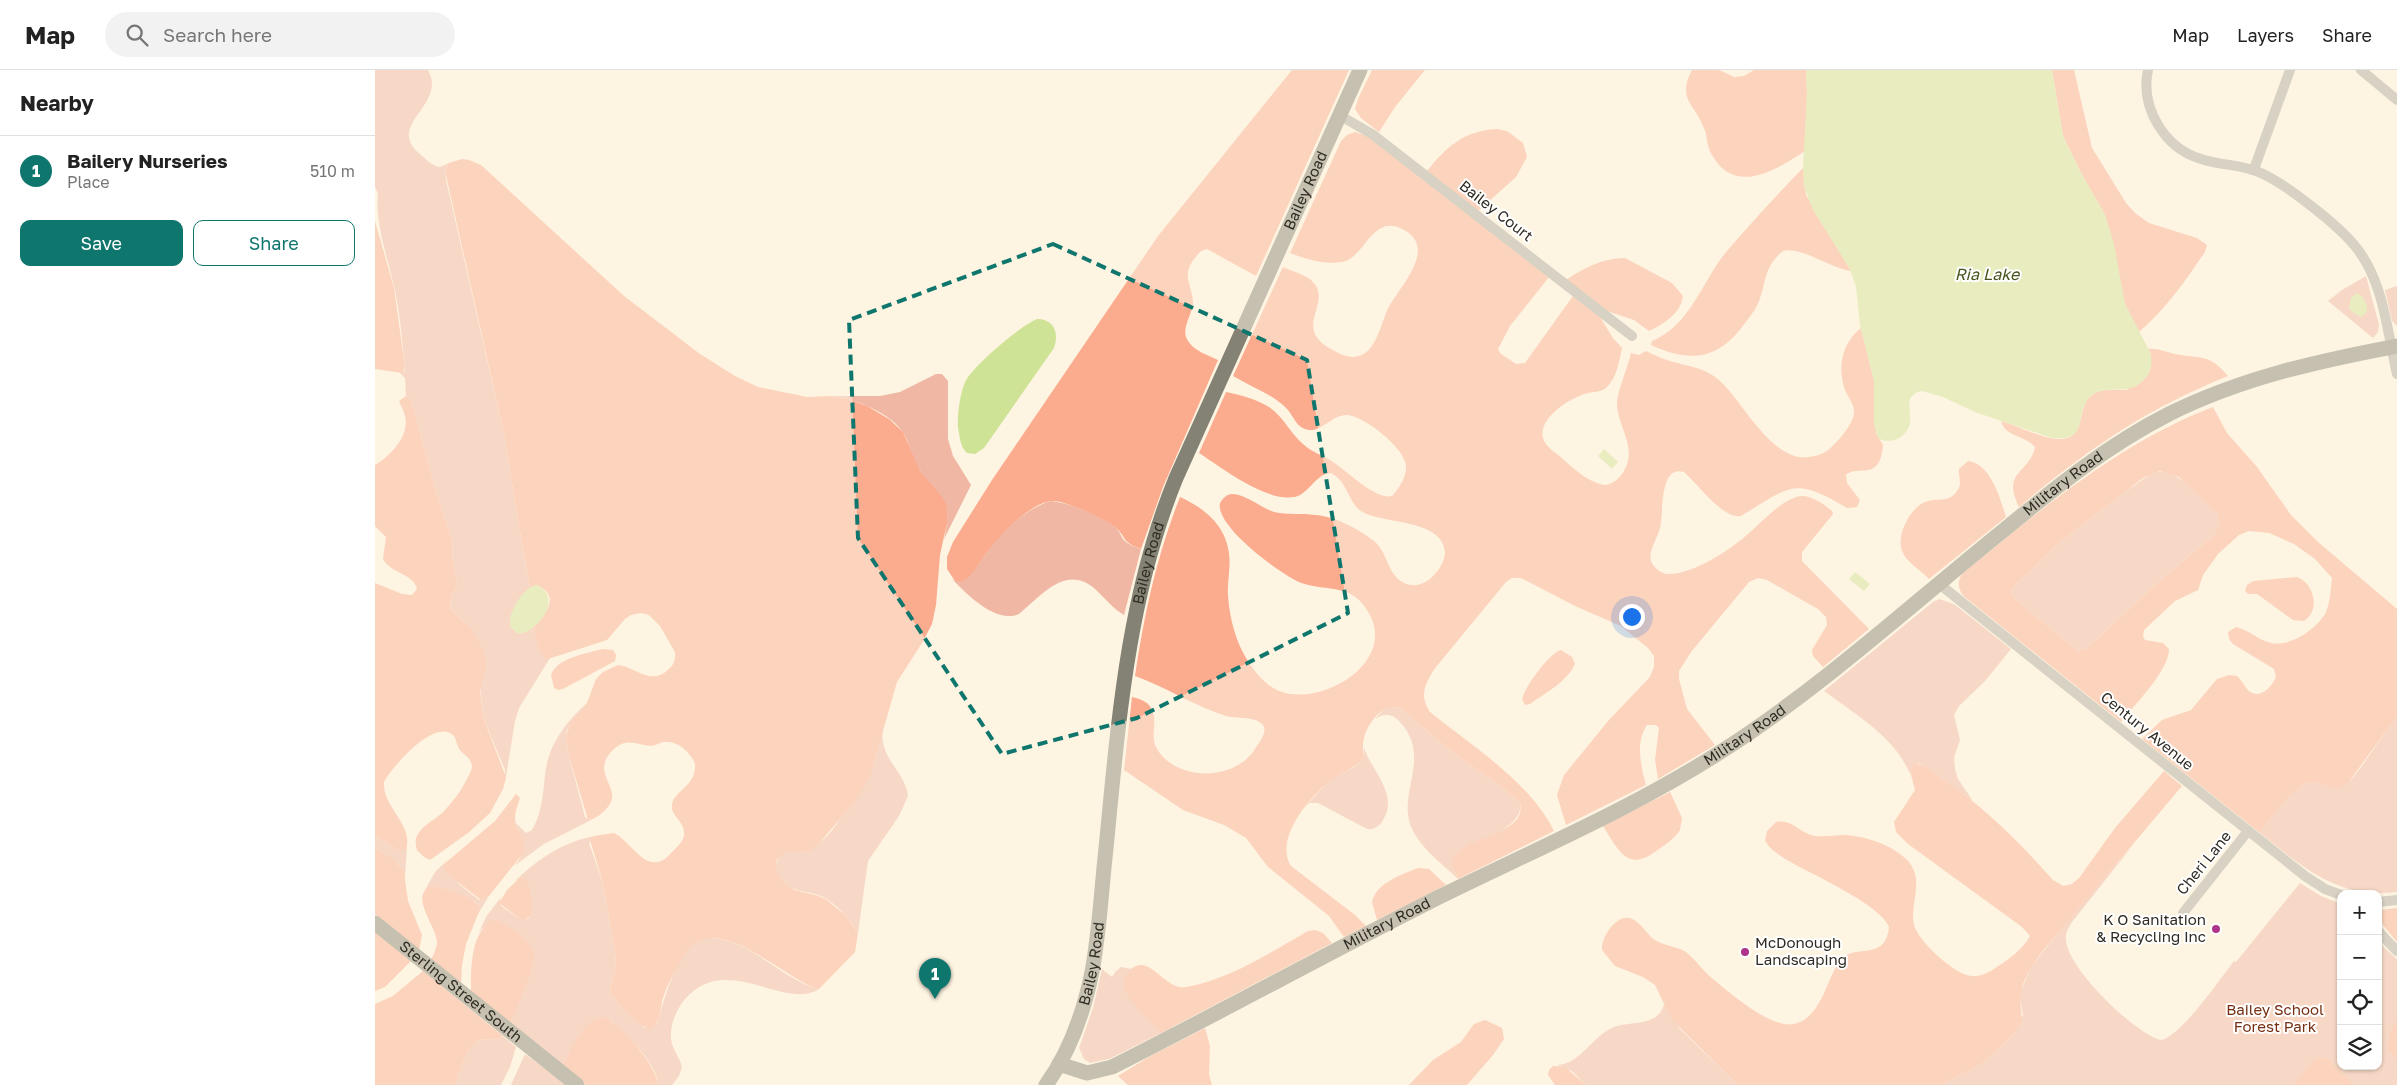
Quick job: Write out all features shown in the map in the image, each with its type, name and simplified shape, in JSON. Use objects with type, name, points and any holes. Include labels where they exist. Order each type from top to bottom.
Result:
[{"type":"street","name":"Bailey Road","points":[[1046,1085],[1059,1064],[1078,1021],[1093,964],[1127,660],[1135,611],[1149,556],[1176,478],[1360,70]]},
{"type":"street","points":[[2148,70],[2146,84],[2150,108],[2159,128],[2174,144],[2199,159],[2254,170],[2281,184],[2342,232],[2358,249],[2375,282],[2394,346],[2397,374]]},
{"type":"street","points":[[2254,170],[2290,70]]},
{"type":"street","points":[[2361,70],[2397,100]]},
{"type":"street","name":"Bailey Court","points":[[1339,115],[1372,134],[1632,336]]},
{"type":"street","name":"Military Road","points":[[1059,1064],[1085,1073],[1108,1068],[1434,900],[1671,782],[1725,749],[1773,716],[2085,465],[2161,418],[2215,393],[2261,377],[2309,364],[2394,346]]},
{"type":"street","name":"Century Avenue","points":[[1938,583],[2312,882],[2337,894]]},
{"type":"street","name":"Cheri Lane","points":[[2183,913],[2248,831]]},
{"type":"street","points":[[2382,902],[2397,900]]},
{"type":"street","name":"Sterling Street South","points":[[375,923],[577,1085]]},
{"type":"street","points":[[2382,935],[2397,951]]},
{"type":"highlighted area","points":[[1053,244],[1307,360],[1348,613],[1137,718],[1002,754],[858,538],[849,320]]},
{"type":"green space","points":[[375,70],[428,70],[432,83],[425,105],[412,124],[409,134],[411,144],[421,155],[435,165],[440,167],[449,163],[445,171],[446,180],[505,438],[530,588],[513,610],[510,624],[526,632],[534,625],[539,648],[547,658],[550,658],[519,708],[515,721],[505,783],[505,770],[483,717],[480,685],[466,623],[450,609],[457,584],[452,556],[453,542],[433,481],[411,399],[406,396],[405,378],[400,373],[404,371],[405,367],[399,316],[380,228],[378,193],[375,187]]},
{"type":"green space","points":[[2366,276],[2379,325],[2378,332],[2373,338],[2328,301]]},
{"type":"green space","points":[[2397,286],[2397,326],[2392,321],[2385,290]]},
{"type":"green space","points":[[936,374],[942,374],[948,381],[948,439],[953,456],[971,485],[944,539],[947,525],[945,506],[938,493],[919,469],[906,438],[898,426],[891,419],[861,403],[831,396],[880,396],[900,392]]},
{"type":"green space","points":[[2166,471],[2187,484],[2217,511],[2221,522],[2220,527],[2214,535],[2156,584],[2087,648],[2078,651],[2016,600],[2011,593],[2012,588],[2058,544],[2125,492],[2152,473]]},
{"type":"green space","points":[[1051,501],[1076,507],[1104,519],[1119,531],[1123,539],[1141,549],[1124,615],[1095,589],[1084,582],[1074,580],[1054,585],[1019,614],[1001,615],[982,606],[952,579],[955,581],[969,575],[1005,531],[1027,513]]},
{"type":"green space","points":[[1939,599],[1954,604],[2011,649],[1985,681],[1959,706],[1954,715],[1960,740],[1954,757],[1955,769],[1958,779],[1973,801],[1920,764],[1917,763],[1910,771],[1910,774],[1894,748],[1884,737],[1824,691]]},
{"type":"green space","points":[[587,703],[567,730],[566,736],[569,756],[585,817],[589,820],[593,819],[544,844],[514,866],[522,850],[516,823],[526,833],[532,830],[540,810],[547,764],[554,744],[565,726]]},
{"type":"green space","points":[[1393,706],[1401,709],[1457,756],[1502,787],[1520,803],[1520,812],[1508,826],[1489,837],[1463,848],[1455,872],[1458,879],[1424,847],[1410,824],[1408,798],[1413,772],[1413,747],[1408,734],[1396,718],[1388,715],[1375,719],[1385,708]]},
{"type":"green space","points":[[2397,716],[2397,892],[2353,890],[2339,886],[2307,869],[2260,833],[2291,794],[2306,783],[2314,782],[2338,786],[2347,783]]},
{"type":"green space","points":[[883,727],[884,748],[906,787],[908,796],[899,816],[868,861],[858,933],[842,912],[827,899],[793,889],[784,883],[776,870],[776,866],[778,858],[784,853],[808,849],[823,840],[832,830],[863,787],[873,766]]},
{"type":"green space","points":[[1364,748],[1383,783],[1388,801],[1387,811],[1380,824],[1374,828],[1367,829],[1318,803],[1310,803],[1306,806],[1331,780],[1359,763],[1364,754]]},
{"type":"green space","points":[[375,836],[400,851],[407,847],[405,877],[397,863],[375,848]]},
{"type":"green space","points":[[594,836],[589,843],[603,883],[615,952],[616,967],[610,989],[611,993],[620,1006],[645,1028],[657,1024],[668,989],[679,963],[693,943],[702,938],[719,939],[734,943],[749,950],[789,976],[819,989],[805,994],[788,993],[734,980],[716,981],[698,988],[682,1003],[672,1025],[672,1043],[682,1067],[679,1076],[672,1085],[658,1085],[657,1077],[647,1059],[611,1021],[589,1024],[579,1036],[563,1065],[510,1023],[531,968],[533,950],[482,928],[478,934],[486,917],[501,897],[501,906],[519,918],[528,919],[523,877],[514,882],[551,853],[571,843]]},
{"type":"green space","name":"Bailey School Forest Park","points":[[2134,844],[2072,922],[2067,930],[2066,940],[2069,952],[2078,967],[2104,998],[2135,1026],[2161,1040],[2179,1029],[2200,1006],[2234,961],[2236,962],[2300,883],[2321,896],[2337,902],[2337,1070],[2382,1070],[2382,946],[2397,959],[2397,1085],[1941,1085],[1983,1063],[2013,1035],[2023,1015],[2020,999],[2021,991],[2031,967],[2077,909]]},
{"type":"green space","points":[[448,859],[443,865],[459,884],[479,900],[489,896],[478,914],[476,903],[448,890],[433,886],[425,890],[435,872]]},
{"type":"green space","points":[[1121,967],[1132,969],[1129,971],[1173,1027],[1109,1059],[1090,1063],[1084,1059],[1079,1048],[1093,1008],[1102,969],[1112,977]]},
{"type":"green space","points":[[1664,1004],[1680,1029],[1738,1085],[1586,1085],[1572,1071],[1557,1065],[1573,1060],[1606,1031],[1614,1027],[1650,1020],[1661,1011]]},
{"type":"green space","points":[[503,1036],[516,1047],[510,1067],[501,1085],[455,1085],[471,1047],[480,1040]]},
{"type":"green space","points":[[525,1054],[568,1085],[511,1085]]},
{"type":"shaded area","points":[[1292,70],[1349,70],[1256,276],[1207,249],[1200,252],[1188,270],[1188,281],[1193,303],[1186,327],[1186,336],[1194,347],[1218,360],[1163,487],[1141,549],[1130,544],[1115,527],[1103,520],[1071,505],[1052,501],[1033,508],[1014,522],[997,540],[969,577],[962,582],[955,581],[947,569],[947,557],[953,542],[992,480],[1158,236]]},
{"type":"shaded area","points":[[1372,70],[1425,70],[1395,107],[1379,132],[1361,118],[1355,109]]},
{"type":"shaded area","points":[[1692,70],[1719,70],[1734,77],[1744,76],[1754,70],[1806,70],[1805,151],[1781,165],[1756,176],[1744,177],[1732,174],[1721,167],[1710,152],[1705,129],[1687,94],[1686,88]]},
{"type":"shaded area","points":[[2052,70],[2074,70],[2092,148],[2126,203],[2135,213],[2149,223],[2197,238],[2207,245],[2205,252],[2175,294],[2139,332],[2125,304],[2105,215],[2063,136]]},
{"type":"shaded area","points":[[1497,129],[1507,131],[1523,143],[1527,157],[1516,177],[1478,211],[1427,171],[1457,141],[1485,130]]},
{"type":"shaded area","points":[[1355,132],[1367,136],[1549,277],[1510,326],[1498,349],[1501,354],[1516,364],[1525,363],[1573,296],[1600,317],[1613,338],[1622,348],[1619,364],[1607,387],[1579,396],[1564,404],[1545,423],[1543,431],[1544,441],[1578,472],[1589,479],[1606,485],[1617,480],[1624,471],[1629,453],[1618,412],[1617,399],[1631,353],[1639,355],[1646,351],[1664,359],[1698,368],[1712,375],[1725,386],[1773,443],[1796,457],[1809,457],[1827,451],[1840,438],[1851,421],[1854,408],[1845,390],[1841,373],[1845,348],[1861,328],[1874,381],[1876,433],[1883,445],[1881,457],[1873,468],[1851,472],[1846,475],[1847,483],[1860,500],[1857,507],[1847,508],[1815,492],[1793,489],[1782,492],[1741,516],[1734,515],[1718,507],[1684,472],[1676,472],[1670,476],[1664,492],[1660,528],[1650,557],[1658,570],[1668,574],[1700,566],[1733,546],[1780,506],[1795,497],[1810,497],[1832,511],[1833,514],[1802,552],[1802,561],[1869,629],[1823,667],[1813,656],[1812,650],[1827,625],[1826,617],[1818,609],[1767,580],[1758,578],[1749,582],[1691,652],[1679,671],[1679,679],[1687,709],[1715,745],[1658,779],[1655,760],[1659,728],[1656,725],[1647,725],[1643,732],[1640,747],[1641,763],[1646,785],[1566,825],[1557,795],[1564,775],[1609,720],[1650,677],[1654,667],[1654,656],[1648,648],[1621,626],[1575,606],[1521,578],[1512,578],[1506,582],[1436,667],[1427,683],[1424,700],[1430,712],[1499,766],[1515,781],[1544,813],[1554,831],[1458,879],[1452,865],[1455,855],[1464,848],[1513,824],[1519,815],[1520,803],[1502,787],[1457,756],[1401,709],[1389,707],[1383,710],[1373,720],[1366,732],[1363,743],[1363,758],[1353,767],[1325,785],[1306,805],[1291,830],[1287,843],[1287,855],[1291,866],[1355,915],[1366,926],[1344,937],[1329,916],[1268,867],[1246,838],[1224,825],[1183,810],[1124,770],[1132,697],[1145,702],[1151,708],[1154,718],[1154,739],[1157,749],[1166,760],[1192,772],[1220,772],[1234,767],[1246,760],[1255,749],[1264,731],[1263,725],[1256,720],[1226,716],[1214,712],[1135,676],[1152,585],[1180,497],[1197,506],[1219,526],[1227,544],[1229,559],[1229,607],[1237,639],[1244,654],[1259,676],[1279,691],[1295,694],[1313,693],[1331,688],[1348,678],[1362,666],[1372,651],[1375,635],[1371,617],[1364,605],[1356,597],[1347,592],[1307,585],[1297,581],[1276,568],[1249,547],[1227,524],[1221,513],[1220,503],[1225,497],[1230,494],[1237,495],[1274,512],[1322,516],[1346,524],[1361,532],[1379,546],[1394,575],[1404,583],[1416,585],[1427,581],[1436,573],[1443,561],[1445,552],[1441,541],[1434,533],[1410,524],[1383,519],[1361,511],[1353,503],[1341,481],[1331,473],[1318,478],[1300,495],[1289,498],[1276,496],[1248,484],[1199,453],[1226,392],[1248,398],[1269,407],[1279,415],[1298,440],[1306,447],[1333,462],[1361,484],[1378,494],[1392,496],[1402,482],[1406,470],[1404,459],[1391,442],[1373,427],[1347,415],[1336,418],[1316,429],[1305,429],[1295,421],[1288,410],[1276,399],[1233,376],[1283,267],[1306,276],[1316,286],[1319,294],[1313,326],[1315,334],[1320,341],[1339,353],[1353,357],[1368,351],[1373,344],[1390,305],[1415,265],[1418,254],[1417,244],[1412,235],[1400,228],[1390,226],[1375,232],[1357,253],[1350,259],[1342,262],[1322,262],[1290,253],[1341,141],[1347,135]]},
{"type":"shaded area","points":[[462,159],[481,165],[624,296],[700,354],[735,376],[758,387],[807,397],[831,396],[848,399],[867,406],[889,419],[903,432],[920,471],[943,498],[947,507],[947,523],[940,555],[936,605],[932,624],[897,682],[870,776],[856,800],[817,846],[809,851],[786,852],[777,859],[777,873],[784,883],[795,890],[827,900],[846,916],[858,933],[855,952],[819,989],[804,983],[750,950],[731,942],[714,938],[698,941],[685,954],[666,990],[658,1020],[654,1027],[649,1029],[639,1024],[620,1006],[611,993],[610,989],[616,967],[615,952],[603,883],[590,840],[594,836],[614,833],[649,861],[656,862],[664,859],[679,845],[684,835],[682,825],[673,812],[672,805],[673,800],[692,778],[695,771],[695,763],[689,753],[674,743],[663,742],[653,746],[631,743],[620,745],[607,758],[604,767],[611,789],[610,803],[604,811],[588,820],[569,756],[566,736],[570,724],[587,703],[596,679],[603,672],[618,665],[649,676],[655,676],[671,667],[675,660],[675,652],[660,626],[649,615],[641,613],[631,615],[625,619],[607,640],[548,659],[544,657],[539,649],[534,625],[547,610],[550,599],[544,589],[536,585],[530,588],[505,438],[445,171],[449,163]]},
{"type":"shaded area","points":[[1803,168],[1806,195],[1851,271],[1807,254],[1790,250],[1783,251],[1769,269],[1762,294],[1753,312],[1742,327],[1722,347],[1701,355],[1689,356],[1664,351],[1651,345],[1652,341],[1666,334],[1677,324],[1695,301],[1727,251]]},
{"type":"shaded area","points":[[375,221],[394,288],[405,367],[402,373],[375,369]]},
{"type":"shaded area","points":[[1617,258],[1625,258],[1672,283],[1683,296],[1682,302],[1675,313],[1649,331],[1634,320],[1607,311],[1566,280],[1594,265]]},
{"type":"shaded area","points":[[2148,349],[2204,358],[2215,364],[2228,376],[2170,403],[2118,432],[2069,467],[2019,507],[2014,495],[2013,486],[2018,473],[2028,463],[2035,447],[2007,430],[2001,421],[2046,437],[2060,439],[2069,437],[2079,427],[2085,404],[2090,397],[2101,391],[2127,390],[2151,354]]},
{"type":"shaded area","points":[[406,396],[411,399],[433,481],[453,542],[452,556],[457,584],[450,609],[471,628],[484,652],[486,667],[480,691],[483,717],[506,777],[503,789],[490,813],[468,833],[430,860],[417,850],[417,837],[424,827],[452,802],[464,785],[472,768],[470,759],[460,750],[453,735],[445,732],[435,733],[425,738],[404,756],[384,782],[388,800],[406,832],[406,849],[400,851],[375,836],[375,583],[402,594],[412,595],[417,589],[411,580],[386,564],[383,559],[386,537],[375,526],[375,465],[392,451],[402,438],[406,423],[405,414],[399,401]]},
{"type":"shaded area","points":[[2213,407],[2227,433],[2257,467],[2291,515],[2318,542],[2397,609],[2397,716],[2348,783],[2338,788],[2315,782],[2305,784],[2290,795],[2260,833],[2142,739],[2162,720],[2191,710],[2217,679],[2229,675],[2237,676],[2248,690],[2254,694],[2262,693],[2269,688],[2276,677],[2274,669],[2233,644],[2229,639],[2228,632],[2236,627],[2266,642],[2279,644],[2303,635],[2316,625],[2326,612],[2332,578],[2315,559],[2294,544],[2269,533],[2249,531],[2239,535],[2218,554],[2203,575],[2198,590],[2175,601],[2144,630],[2143,636],[2145,640],[2163,643],[2169,649],[2167,658],[2157,677],[2121,722],[1966,598],[1959,587],[1962,574],[2081,480],[2112,459],[2178,422]],"holes":[[[2160,471],[2179,477],[2218,514],[2220,525],[2214,535],[2156,584],[2087,648],[2078,651],[2016,600],[2011,593],[2012,588],[2058,544],[2143,478]]]},
{"type":"shaded area","points":[[1968,461],[1976,463],[1989,475],[2006,517],[1929,579],[1910,563],[1904,555],[1901,545],[1903,530],[1910,516],[1919,505],[1929,501],[1950,498],[1954,495],[1960,486],[1959,469]]},
{"type":"shaded area","points":[[2297,577],[2308,585],[2313,597],[2314,604],[2312,610],[2304,621],[2293,620],[2257,594],[2248,594],[2245,591],[2247,585],[2253,581]]},
{"type":"shaded area","points":[[602,649],[613,650],[616,655],[615,661],[563,689],[558,690],[554,688],[551,675],[560,664],[573,657]]},
{"type":"shaded area","points":[[1561,650],[1572,657],[1575,664],[1567,676],[1555,687],[1530,704],[1525,705],[1522,699],[1532,679],[1550,657]]},
{"type":"shaded area","points":[[1915,763],[1929,770],[1973,801],[2014,839],[2053,880],[2063,886],[2072,884],[2079,878],[2115,828],[2164,771],[2182,786],[2031,967],[2023,984],[2020,999],[2022,1021],[2013,1035],[1983,1063],[1941,1085],[1738,1085],[1672,1020],[1655,985],[1643,977],[1615,966],[1602,950],[1606,934],[1619,920],[1624,918],[1633,919],[1655,940],[1686,952],[1709,976],[1751,1009],[1774,1021],[1785,1024],[1794,1024],[1803,1020],[1817,1007],[1839,962],[1845,956],[1852,953],[1868,951],[1881,945],[1886,938],[1889,927],[1883,918],[1859,899],[1787,860],[1772,849],[1765,840],[1767,831],[1776,822],[1782,822],[1791,824],[1814,836],[1845,835],[1861,837],[1894,850],[1907,860],[1913,868],[1916,883],[1913,908],[1914,925],[1923,940],[1948,964],[1965,974],[1978,976],[1992,970],[2009,959],[2030,936],[2022,927],[1908,844],[1896,832],[1894,822],[1915,790],[1910,771]]},
{"type":"shaded area","points":[[1670,792],[1682,818],[1680,830],[1669,842],[1646,857],[1638,860],[1630,859],[1619,850],[1603,826]]},
{"type":"shaded area","points":[[516,794],[520,798],[515,818],[524,843],[524,852],[489,896],[481,900],[446,873],[443,865],[495,821]]},
{"type":"shaded area","points":[[375,848],[394,859],[404,872],[408,901],[422,935],[419,950],[375,914]]},
{"type":"shaded area","points":[[1418,868],[1429,869],[1446,885],[1377,920],[1372,902],[1379,889],[1390,880]]},
{"type":"shaded area","points":[[521,877],[527,881],[531,895],[531,915],[525,920],[519,918],[499,903],[507,890]]},
{"type":"shaded area","points":[[431,886],[451,890],[465,896],[480,909],[466,944],[461,984],[431,960],[437,941],[425,911],[423,896],[425,890]]},
{"type":"shaded area","points":[[2397,908],[2397,942],[2383,925],[2382,910]]},
{"type":"shaded area","points":[[497,920],[518,932],[527,940],[534,956],[530,975],[510,1023],[471,992],[475,944],[483,928],[490,921]]},
{"type":"shaded area","points":[[1315,930],[1323,933],[1332,943],[1161,1033],[1135,1005],[1125,989],[1126,975],[1134,967],[1141,965],[1148,967],[1170,983],[1178,987],[1187,987],[1219,978],[1235,971],[1308,931]]},
{"type":"shaded area","points":[[375,931],[411,961],[385,987],[375,991]]},
{"type":"shaded area","points":[[423,971],[503,1036],[480,1040],[471,1047],[455,1085],[375,1085],[375,1004],[393,996]]},
{"type":"shaded area","points":[[602,1017],[618,1027],[636,1046],[652,1067],[658,1085],[586,1085],[563,1065],[578,1036],[588,1024]]},
{"type":"shaded area","points":[[1485,1020],[1502,1028],[1504,1039],[1467,1085],[1409,1085],[1433,1060],[1461,1042],[1474,1024]]},
{"type":"shaded area","points":[[2397,1020],[2397,1060],[2387,1048],[2391,1031]]},
{"type":"shaded area","points":[[1205,1028],[1210,1046],[1209,1074],[1212,1085],[1128,1085],[1118,1076],[1147,1058]]},
{"type":"shaded area","points":[[2319,1057],[2328,1059],[2353,1085],[2295,1085],[2310,1063]]},
{"type":"shaded area","points":[[1553,1066],[1565,1067],[1586,1085],[1555,1085],[1548,1075],[1549,1070]]},
{"type":"water","name":"Ria Lake","points":[[1806,70],[2052,70],[2063,136],[2105,215],[2114,244],[2125,304],[2151,354],[2150,371],[2147,376],[2133,387],[2105,390],[2091,396],[2083,410],[2077,431],[2072,436],[2064,438],[2052,438],[1975,412],[1943,397],[1922,391],[1917,392],[1910,398],[1910,424],[1907,431],[1900,438],[1891,441],[1878,438],[1874,424],[1874,381],[1860,325],[1856,287],[1850,269],[1813,210],[1804,186]]},
{"type":"water","points":[[2357,293],[2364,298],[2367,306],[2367,312],[2361,317],[2349,309],[2351,298]]},
{"type":"water","points":[[1037,319],[1052,324],[1056,333],[1054,348],[984,448],[975,454],[967,453],[963,448],[958,428],[958,411],[965,382],[977,366],[998,347]]},
{"type":"water","points":[[1604,449],[1618,462],[1612,469],[1598,456]]},
{"type":"water","points":[[1855,572],[1870,584],[1864,591],[1849,579]]},
{"type":"water","points":[[536,585],[545,591],[548,607],[538,623],[531,629],[524,633],[517,633],[510,626],[511,614],[521,596]]},
{"type":"place","name":"K O Sanitation & Recycling Inc","points":[[2216,929]]},
{"type":"place","name":"McDonough Landscaping","points":[[1745,952]]},
{"type":"place","name":"Bailery Nurseries","points":[[935,999]]}]
